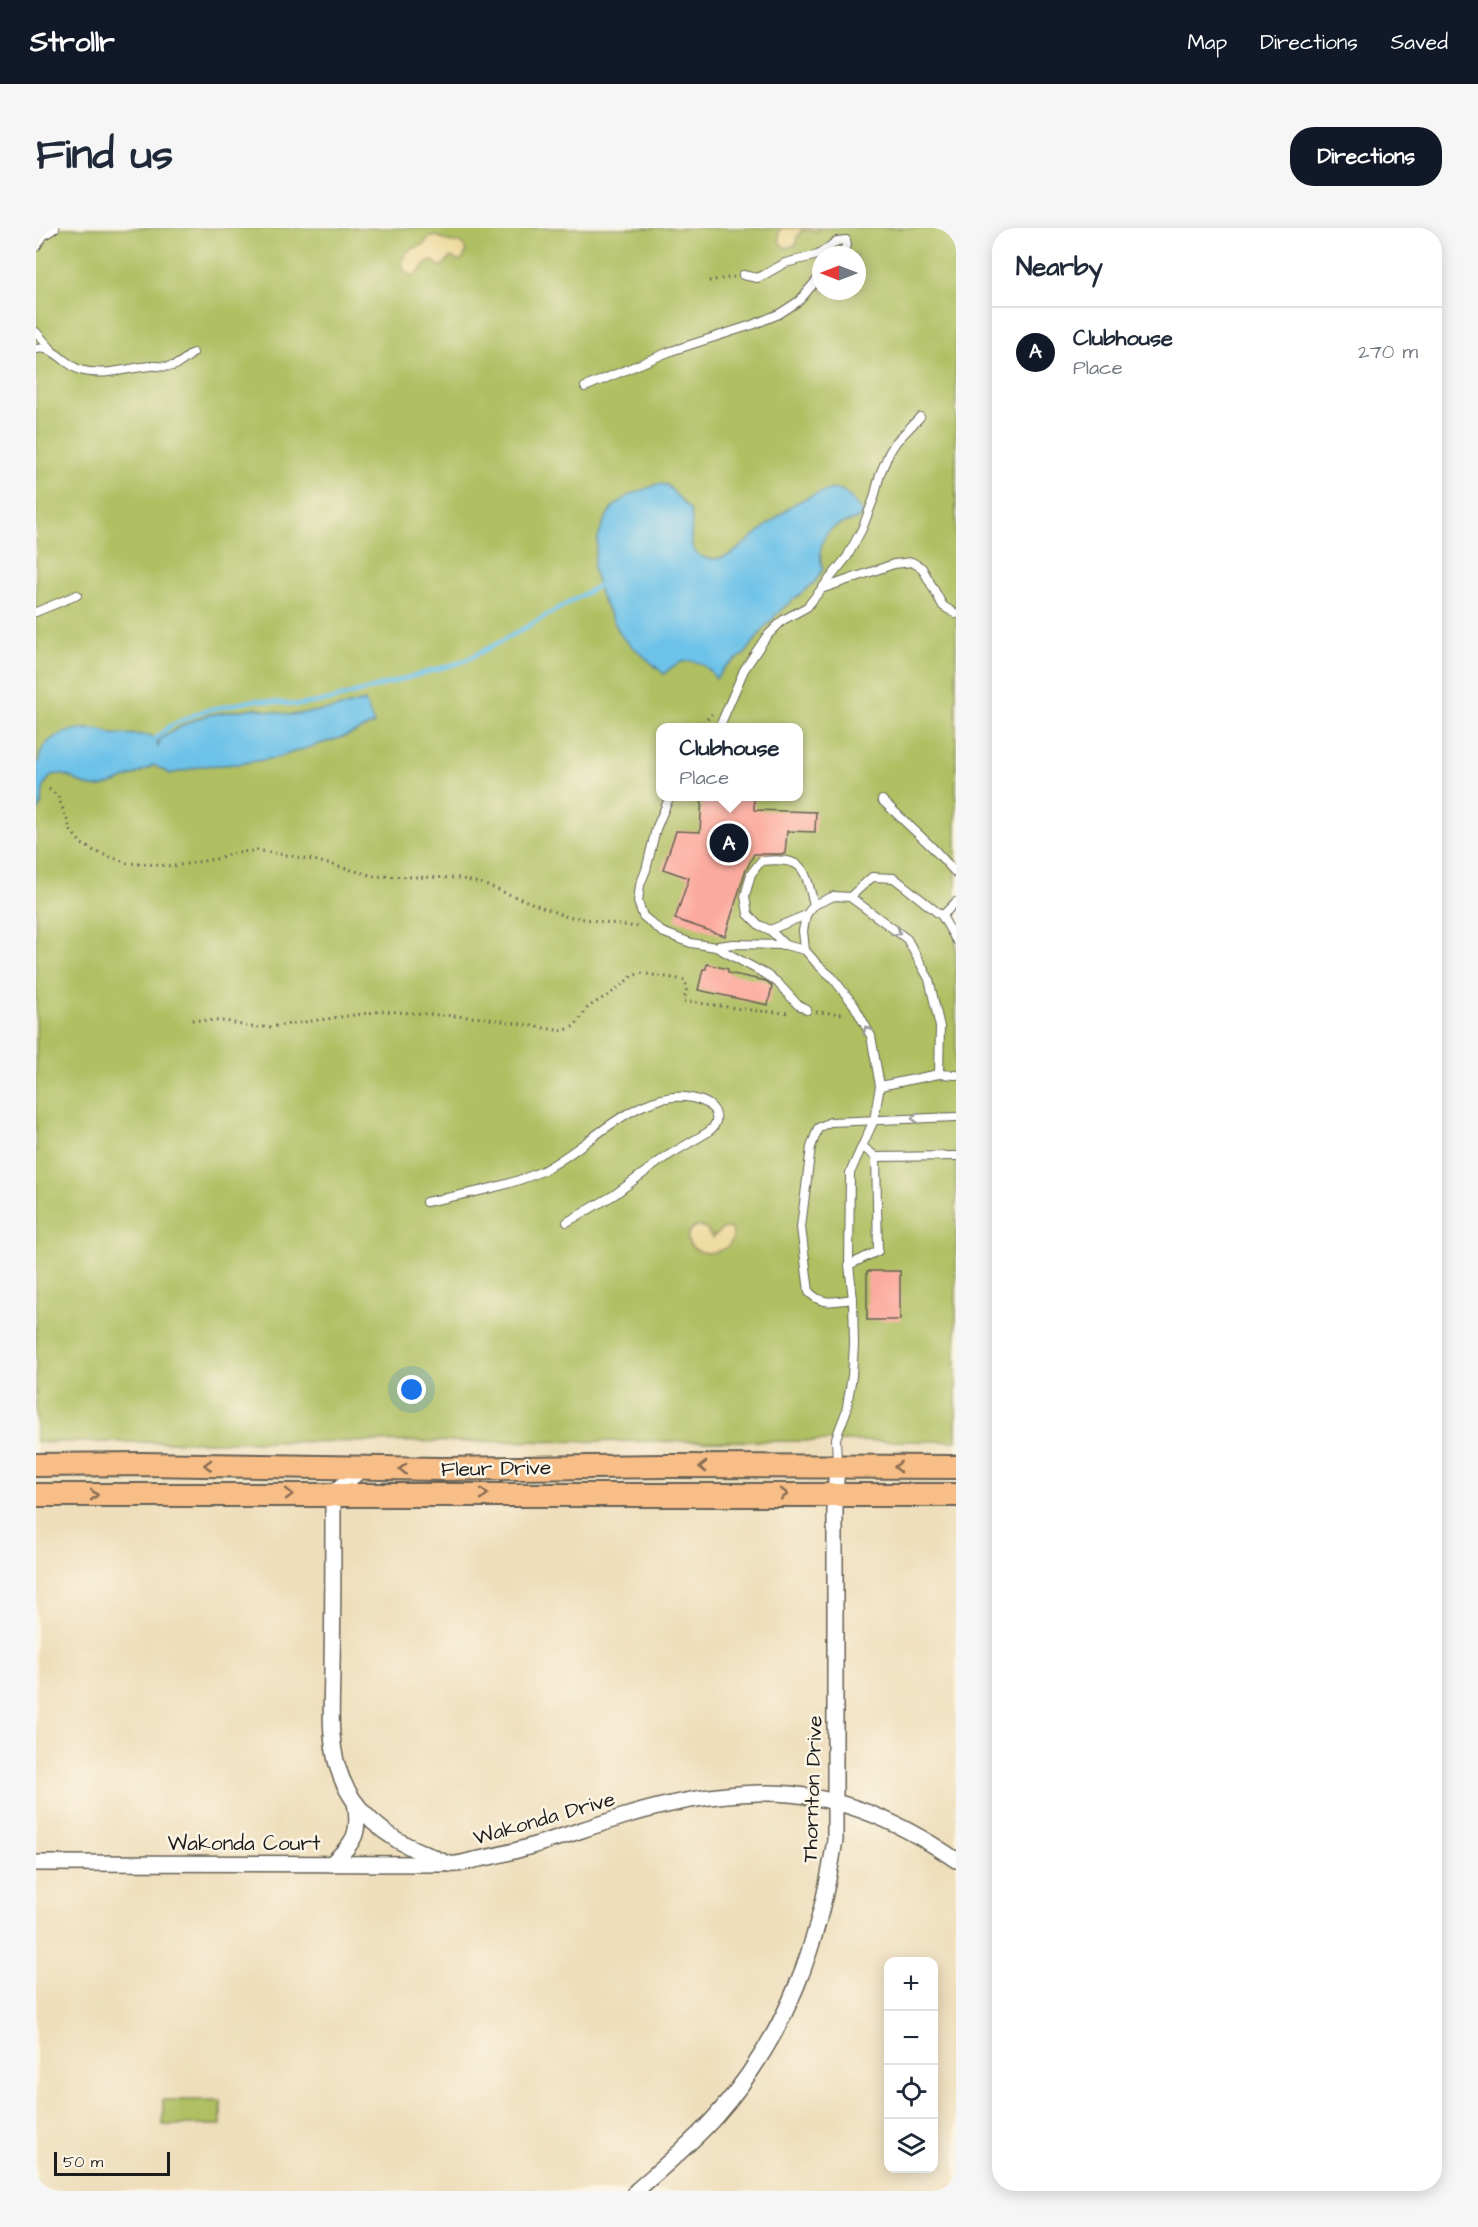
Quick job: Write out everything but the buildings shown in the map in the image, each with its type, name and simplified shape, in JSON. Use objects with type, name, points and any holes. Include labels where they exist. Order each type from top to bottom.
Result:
[{"type":"main road","name":"Fleur Drive","points":[[36,1465],[143,1464],[441,1469],[664,1466],[956,1467]]},
{"type":"main road","name":"Fleur Drive","points":[[36,1495],[333,1493],[956,1495]]},
{"type":"street","points":[[333,1493],[363,1468]]},
{"type":"street","name":"Thornton Drive","points":[[636,2191],[716,2116],[747,2076],[774,2033],[797,1987],[815,1939],[828,1885],[835,1840],[835,1494],[837,1468]]},
{"type":"street","name":"Wakonda Drive","points":[[333,1493],[332,1729],[338,1769],[355,1802],[375,1825],[397,1841],[452,1864],[529,1848],[622,1816],[667,1804],[713,1796],[760,1793],[805,1795],[836,1801],[864,1810],[897,1824],[956,1860]]},
{"type":"street","points":[[331,1864],[346,1850],[355,1836],[359,1822],[355,1802]]},
{"type":"street","name":"Wakonda Court","points":[[36,1863],[452,1864]]},
{"type":"lane","points":[[36,248],[44,236],[55,228]]},
{"type":"lane","points":[[831,246],[846,240],[847,246]]},
{"type":"lane","points":[[743,275],[757,278],[785,263],[812,256]]},
{"type":"lane","points":[[585,387],[671,351],[752,325],[778,314],[799,301],[812,285]]},
{"type":"lane","points":[[36,332],[51,350],[76,368],[104,373],[152,365],[176,365],[193,353]]},
{"type":"lane","points":[[36,349],[51,350]]},
{"type":"lane","points":[[721,723],[744,670],[766,637],[783,620],[807,607],[841,566],[856,543],[874,498],[877,480],[889,453],[896,442],[920,417]]},
{"type":"lane","points":[[822,589],[894,564],[912,561],[922,568],[943,606],[956,614]]},
{"type":"lane","points":[[36,612],[77,596]]},
{"type":"lane","points":[[882,800],[956,873]]},
{"type":"lane","points":[[667,801],[662,810],[640,885],[638,902],[644,916],[660,930],[691,943],[716,947],[733,944],[785,945],[805,950]]},
{"type":"lane","points":[[785,945],[770,930],[759,925],[748,914],[746,896],[751,874],[761,861],[795,862],[805,873],[814,905]]},
{"type":"lane","points":[[850,897],[872,878],[894,878],[942,916],[956,940]]},
{"type":"lane","points":[[837,1468],[836,1438],[846,1412],[852,1376],[853,1299],[849,1265],[849,1173],[874,1120],[880,1086],[872,1036],[832,977],[818,966],[805,950],[803,931],[806,915],[814,905],[834,896],[850,897],[907,939],[929,979],[940,1027],[939,1074]]},
{"type":"lane","points":[[942,916],[956,902]]},
{"type":"lane","points":[[770,930],[806,915]]},
{"type":"lane","points":[[716,947],[777,982],[797,1005],[807,1011]]},
{"type":"lane","points":[[880,1086],[939,1074],[956,1075]]},
{"type":"lane","points":[[426,1202],[485,1191],[541,1172],[576,1151],[613,1121],[651,1104],[683,1097],[700,1100],[714,1109],[717,1118],[708,1132],[669,1154],[614,1195],[567,1222]]},
{"type":"lane","points":[[853,1299],[828,1302],[816,1299],[809,1292],[801,1227],[811,1147],[818,1128],[830,1122],[956,1117]]},
{"type":"lane","points":[[863,1147],[876,1156],[956,1156]]},
{"type":"lane","points":[[849,1265],[878,1251],[876,1156]]},
{"type":"path","points":[[709,281],[743,275]]},
{"type":"path","points":[[49,789],[58,796],[71,831],[82,844],[94,851],[127,862],[174,866],[257,850],[314,860],[374,876],[458,878],[480,883],[565,916],[660,930]]},
{"type":"path","points":[[192,1020],[226,1021],[249,1027],[269,1027],[396,1011],[484,1018],[563,1031],[575,1026],[588,1007],[616,990],[632,976],[641,973],[685,980],[684,1001],[758,1011],[789,1013],[807,1011],[859,1015]]},
{"type":"green space","points":[[36,228],[956,228],[956,1441],[36,1442]]},
{"type":"green space","points":[[163,2100],[221,2100],[221,2125],[163,2125]]},
{"type":"sand","points":[[782,228],[820,228],[817,231],[802,230],[797,237],[796,245],[786,248],[780,241],[779,231]]},
{"type":"sand","points":[[437,236],[447,241],[462,243],[466,251],[463,259],[458,261],[451,257],[441,267],[429,261],[417,274],[405,273],[402,264],[406,252],[424,244],[429,238]]},
{"type":"sand","points":[[697,1226],[706,1229],[712,1238],[722,1229],[729,1228],[733,1235],[732,1241],[719,1251],[701,1252],[687,1239],[690,1230]]},
{"type":"water","points":[[659,484],[667,485],[690,510],[694,549],[708,559],[733,553],[791,506],[826,491],[837,489],[844,492],[862,512],[859,518],[834,527],[829,532],[821,549],[823,569],[815,582],[782,609],[745,654],[725,667],[716,679],[704,666],[691,661],[678,664],[664,674],[622,637],[601,597],[593,568],[598,538],[612,508],[631,494]]},
{"type":"water","points":[[365,701],[374,724],[346,736],[275,758],[239,764],[202,766],[170,774],[154,765],[123,780],[98,787],[92,787],[68,776],[52,775],[44,786],[41,804],[36,815],[36,764],[47,743],[67,732],[91,729],[112,734],[150,735],[157,740],[158,748],[160,739],[183,725],[207,715],[255,708],[290,715],[333,709]]},
{"type":"waterway","points":[[155,739],[170,726],[203,711],[256,700],[298,705],[331,700],[462,662],[598,586]]},
{"type":"place","name":"Clubhouse","points":[[729,843]]}]
